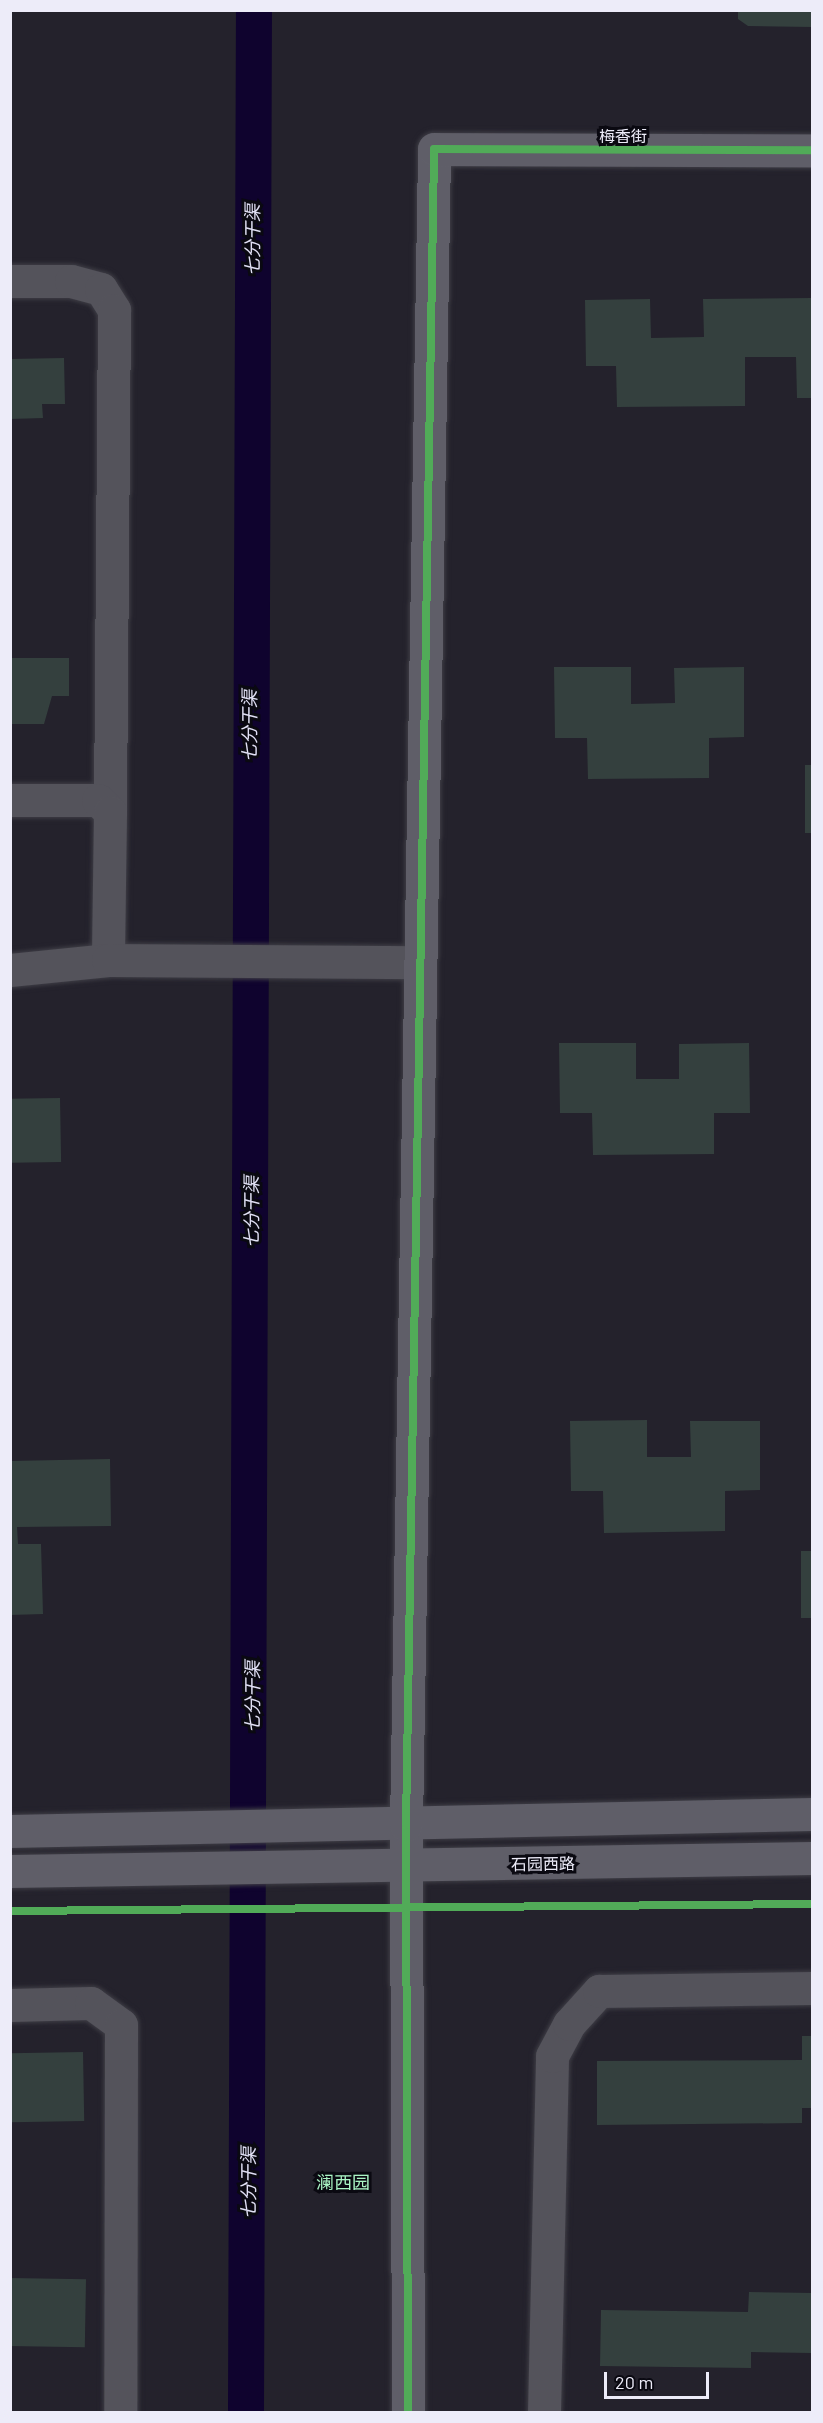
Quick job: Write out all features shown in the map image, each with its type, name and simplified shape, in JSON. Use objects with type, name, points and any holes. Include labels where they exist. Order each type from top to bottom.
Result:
[{"type":"street","name":"梅香街","points":[[420,962],[434,149],[813,150]]},
{"type":"street","points":[[10,281],[71,281],[101,289],[114,310],[108,960]]},
{"type":"street","points":[[10,800],[98,800],[110,812]]},
{"type":"street","points":[[10,970],[108,960],[420,962],[406,1825],[408,1868],[408,2412]]},
{"type":"street","points":[[10,1831],[406,1825],[813,1814]]},
{"type":"street","name":"石园西路","points":[[10,1871],[408,1868],[813,1858]]},
{"type":"street","points":[[544,2412],[552,2056],[569,2024],[599,1991],[813,1988]]},
{"type":"street","points":[[10,2005],[91,2003],[121,2025],[120,2412]]},
{"type":"building","points":[[738,10],[812,10],[812,27],[748,26],[738,19]]},
{"type":"building","points":[[812,298],[812,398],[797,398],[796,357],[745,357],[745,406],[617,407],[616,366],[586,366],[585,300],[650,299],[651,338],[704,337],[703,299]]},
{"type":"building","points":[[64,358],[65,404],[42,404],[43,418],[10,419],[10,359]]},
{"type":"building","points":[[10,658],[69,658],[69,696],[52,696],[44,724],[10,724]]},
{"type":"building","points":[[554,667],[631,667],[631,704],[675,703],[674,668],[744,667],[744,737],[709,738],[709,778],[588,779],[587,738],[555,738]]},
{"type":"building","points":[[805,765],[812,765],[812,833],[805,833]]},
{"type":"building","points":[[559,1043],[636,1043],[636,1079],[679,1079],[679,1044],[749,1043],[750,1113],[714,1113],[714,1154],[593,1155],[592,1113],[560,1113]]},
{"type":"building","points":[[60,1098],[61,1162],[11,1163],[10,1099]]},
{"type":"building","points":[[647,1420],[647,1457],[691,1457],[690,1421],[760,1421],[760,1490],[725,1491],[725,1531],[604,1533],[603,1491],[571,1491],[570,1421]]},
{"type":"building","points":[[110,1459],[111,1526],[17,1527],[18,1544],[41,1544],[43,1614],[10,1615],[10,1461]]},
{"type":"building","points":[[801,1551],[812,1551],[812,1618],[801,1618]]},
{"type":"building","points":[[802,2036],[812,2036],[812,2108],[802,2108],[802,2123],[597,2125],[597,2061],[802,2060]]},
{"type":"building","points":[[83,2052],[84,2121],[11,2122],[10,2053]]},
{"type":"building","points":[[10,2278],[86,2279],[85,2347],[10,2346]]},
{"type":"building","points":[[749,2292],[812,2293],[812,2353],[751,2352],[751,2368],[600,2366],[601,2310],[748,2312]]},
{"type":"waterway","name":"七分干渠","points":[[246,2412],[254,10]]},
{"type":"cycle path","points":[[408,2412],[406,1825],[434,149],[812,150]]},
{"type":"cycle path","points":[[10,1911],[812,1904]]},
{"type":"district","name":"澜西园","points":[[343,2182]]}]
